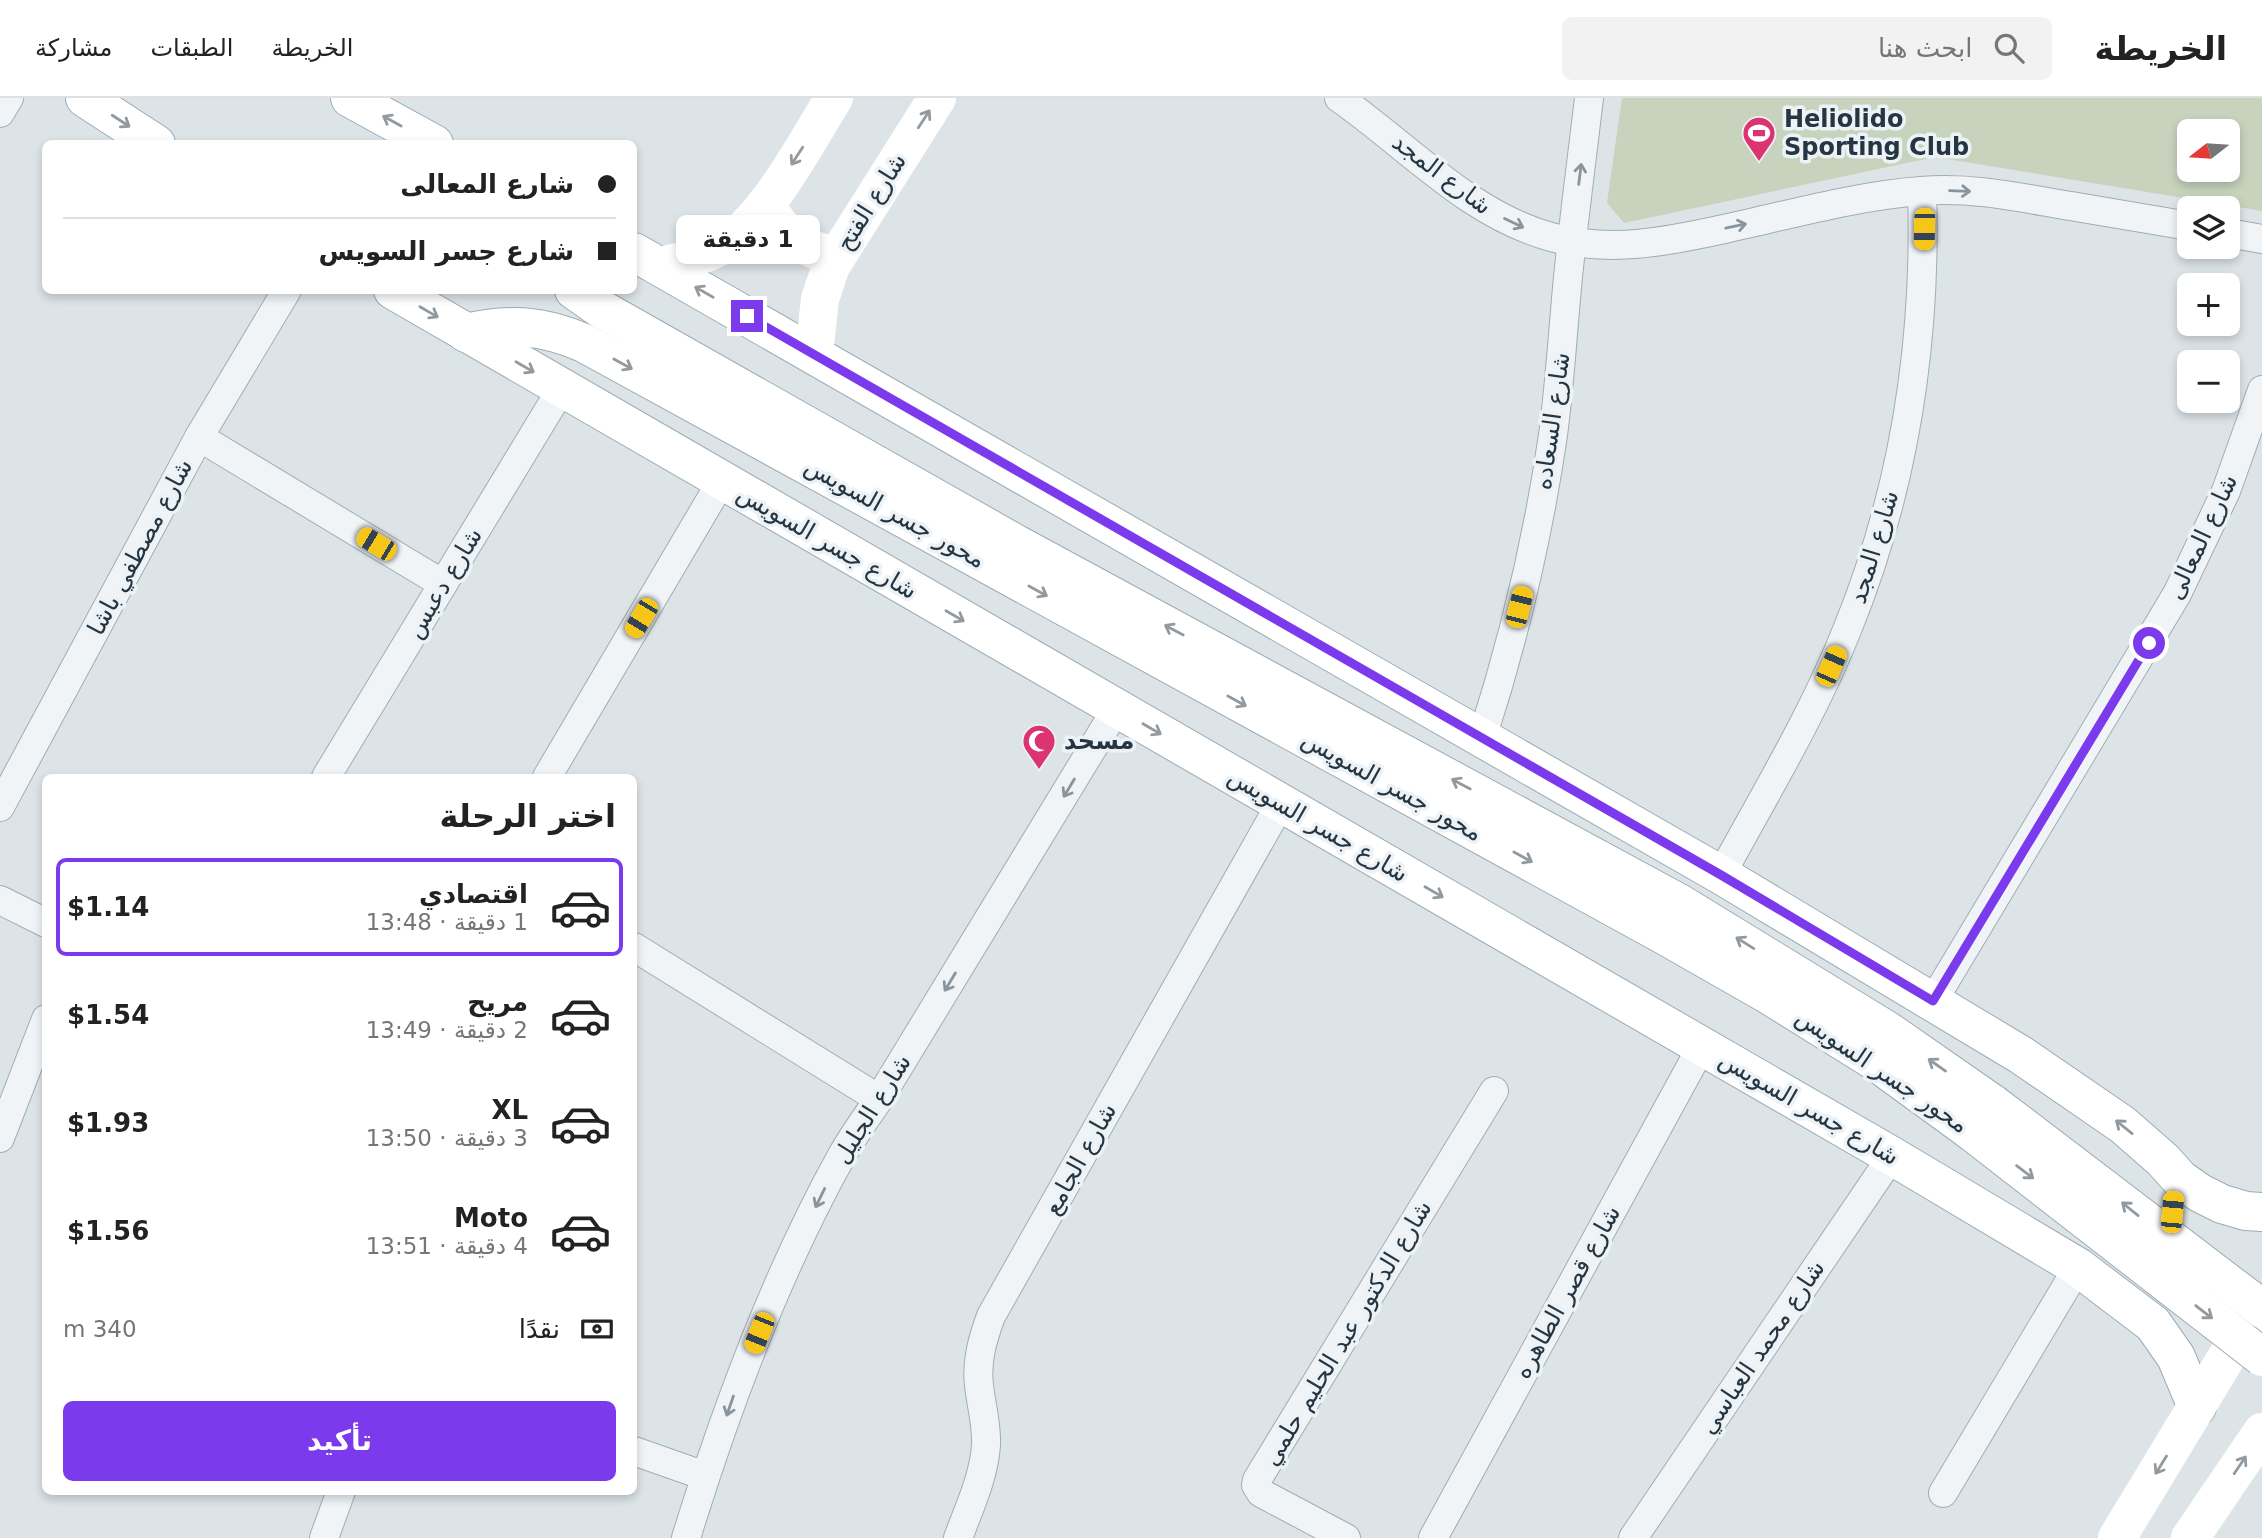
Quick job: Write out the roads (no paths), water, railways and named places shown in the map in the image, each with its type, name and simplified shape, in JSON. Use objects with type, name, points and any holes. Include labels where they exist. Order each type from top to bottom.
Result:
[{"type":"main road","points":[[85,98],[150,140]]},
{"type":"main road","points":[[350,98],[427,140]]},
{"type":"main road","points":[[646,259],[688,260],[722,246],[751,223],[834,98]]},
{"type":"main road","name":"شارع الفتح","points":[[814,354],[820,299],[826,277],[937,98]]},
{"type":"main road","points":[[766,204],[778,224],[794,240],[807,248],[837,256]]},
{"type":"main road","points":[[646,259],[1721,875],[1933,1001],[2021,1055],[2101,1109],[2200,1194],[2246,1211],[2262,1212]]},
{"type":"main road","name":"شارع جسر السويس","points":[[400,294],[721,482],[1892,1156],[2078,1267],[2153,1324],[2176,1357],[2197,1407]]},
{"type":"main road","name":"محور جسر السويس","points":[[580,294],[601,309],[1006,538],[1679,903],[1888,1031],[1982,1117],[2262,1357]]},
{"type":"main road","name":"محور جسر السويس","points":[[466,332],[514,325],[562,333],[584,343],[1734,975],[1872,1059],[1982,1117],[2262,1310]]},
{"type":"main road","points":[[2078,1267],[2095,1271],[2113,1270],[2130,1265],[2158,1244],[2167,1229],[2174,1194],[2171,1176],[2163,1160]]},
{"type":"main road","points":[[2117,1538],[2262,1299]]},
{"type":"main road","points":[[2190,1538],[2262,1432]]},
{"type":"street","points":[[0,113],[9,98]]},
{"type":"street","name":"شارع المجد","points":[[1339,98],[1459,191],[1493,213],[1531,231],[1572,242],[1602,246],[1664,242],[1866,198],[1923,191],[1997,193],[2177,224]]},
{"type":"street","name":"شارع السعاده","points":[[1482,738],[1515,626],[1540,512],[1562,358],[1589,98]]},
{"type":"street","name":"شارع المجد","points":[[1721,875],[1826,678],[1860,597],[1884,526],[1914,379],[1922,304],[1923,191]]},
{"type":"street","points":[[2240,235],[2262,239]]},
{"type":"street","name":"شارع مصطفي باشا","points":[[0,807],[199,437],[285,294]]},
{"type":"street","name":"شارع دعبس","points":[[328,774],[562,388]]},
{"type":"street","name":"شارع المعالى","points":[[1933,1001],[2177,594],[2222,499],[2262,390]]},
{"type":"street","points":[[199,437],[443,584]]},
{"type":"street","points":[[549,774],[721,482]]},
{"type":"street","name":"شارع الجليل","points":[[686,1538],[739,1382],[802,1234],[841,1155],[879,1099],[1117,708]]},
{"type":"street","name":"شارع الجامع","points":[[958,1538],[983,1466],[986,1427],[979,1384],[979,1361],[991,1316],[1281,803]]},
{"type":"street","points":[[0,900],[42,921]]},
{"type":"street","points":[[637,949],[879,1099]]},
{"type":"street","points":[[0,1138],[42,1029]]},
{"type":"street","name":"شارع قصر الطاهره","points":[[1433,1538],[1702,1046]]},
{"type":"street","name":"شارع الدكتور عبد الحليم حلمي","points":[[1346,1538],[1261,1493],[1256,1485],[1257,1480],[1494,1091]]},
{"type":"street","name":"شارع محمد العباسي","points":[[1633,1538],[1892,1156]]},
{"type":"street","points":[[1943,1493],[2078,1267]]},
{"type":"street","points":[[637,1452],[705,1476]]},
{"type":"street","points":[[324,1538],[340,1495]]},
{"type":"place","name":"Heliolido Sporting Club","points":[[1759,163]]},
{"type":"place","name":"مسحد","points":[[1039,771]]}]
